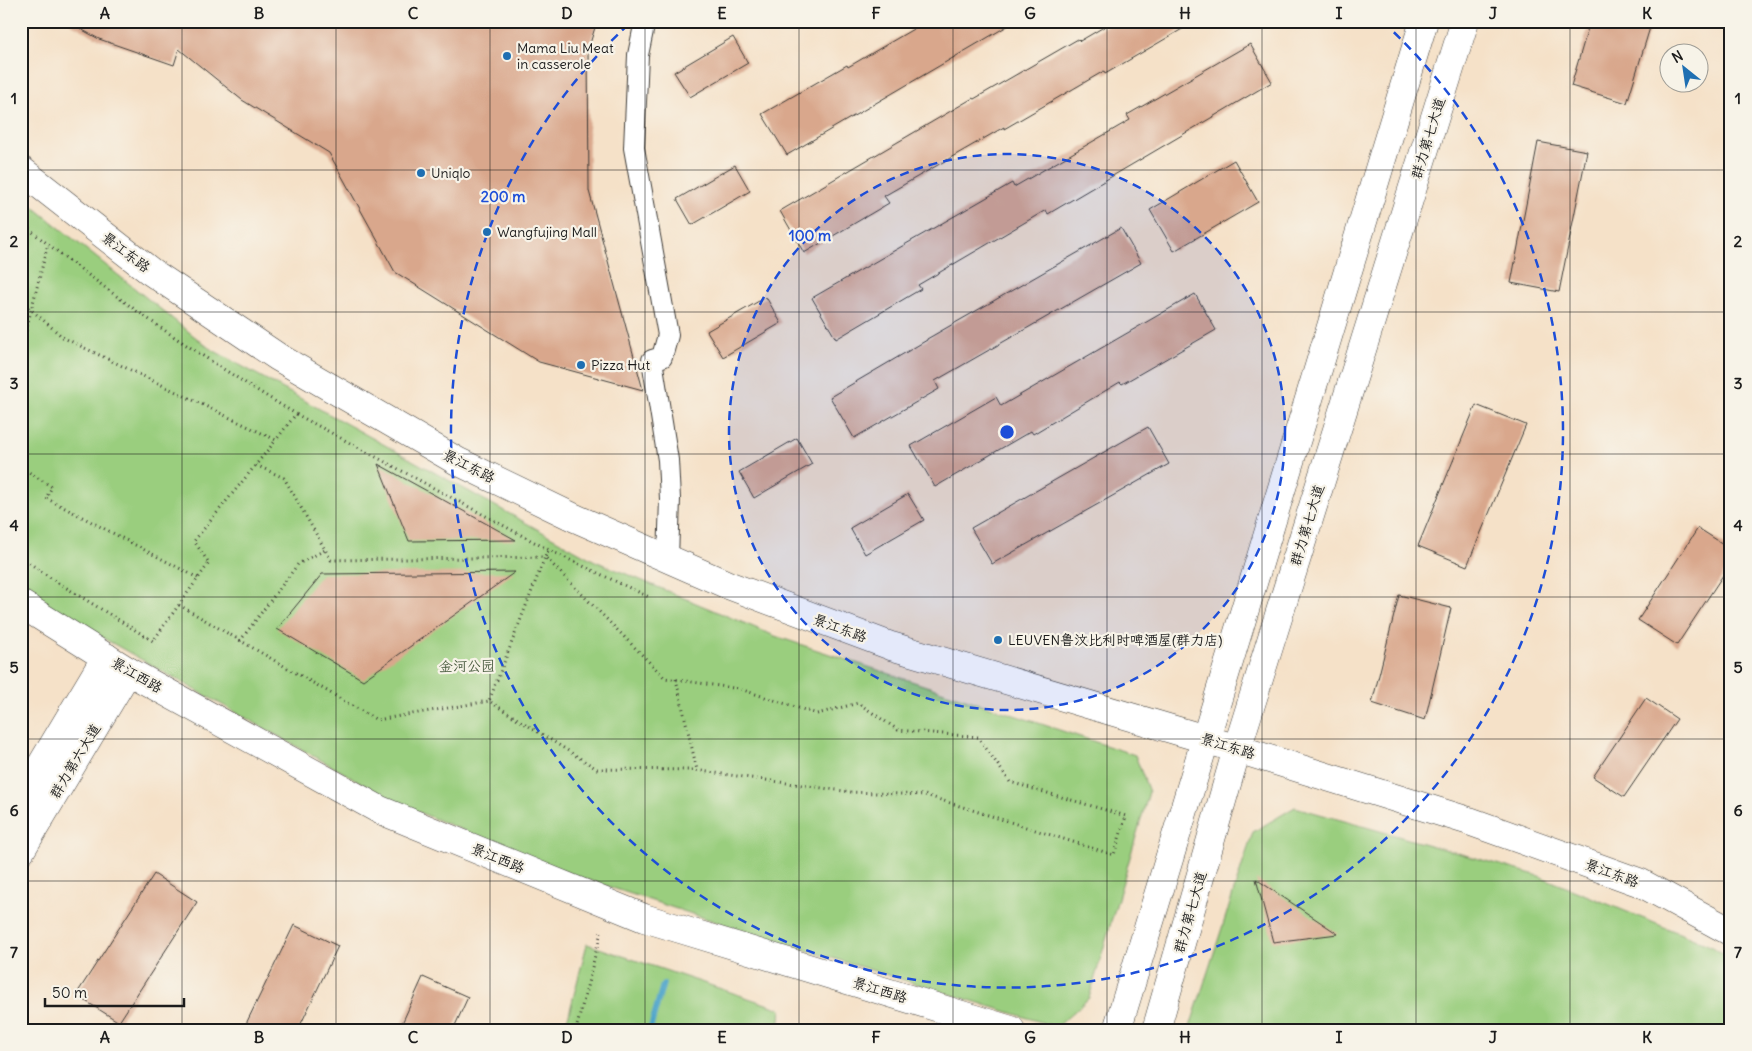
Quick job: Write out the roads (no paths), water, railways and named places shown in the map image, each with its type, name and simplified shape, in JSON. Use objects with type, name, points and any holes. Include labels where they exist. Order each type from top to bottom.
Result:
[{"type":"main road","points":[[1117,1030],[1424,21]]},
{"type":"main road","name":"群力第七大道","points":[[1156,1030],[1237,749],[1465,21]]},
{"type":"main road","name":"景江东路","points":[[21,170],[150,271],[278,357],[457,461],[575,518],[769,601],[891,646],[1205,739],[1469,821],[1641,883],[1731,932]]},
{"type":"main road","name":"景江西路","points":[[21,604],[117,664],[371,806],[398,818],[644,918],[1011,1030]]},
{"type":"main road","name":"群力第六大道","points":[[21,799],[117,664]]},
{"type":"main road","name":"群力第六大道","points":[[21,850],[117,664]]},
{"type":"street","points":[[645,21],[638,55],[634,148],[668,335],[662,357],[652,360],[668,460],[670,499],[668,559]]},
{"type":"waterway","points":[[650,1030],[663,984]]},
{"type":"place","name":"Mama Liu Meat in casserole","points":[[507,56]]},
{"type":"place","name":"Uniqlo","points":[[421,173]]},
{"type":"place","name":"Wangfujing Mall","points":[[487,232]]},
{"type":"place","name":"Pizza Hut","points":[[581,365]]},
{"type":"place","name":"LEUVEN鲁汶比利时啤酒屋(群力店)","points":[[998,640]]},
{"type":"park label","name":"金河公园","points":[[467,666]]}]
